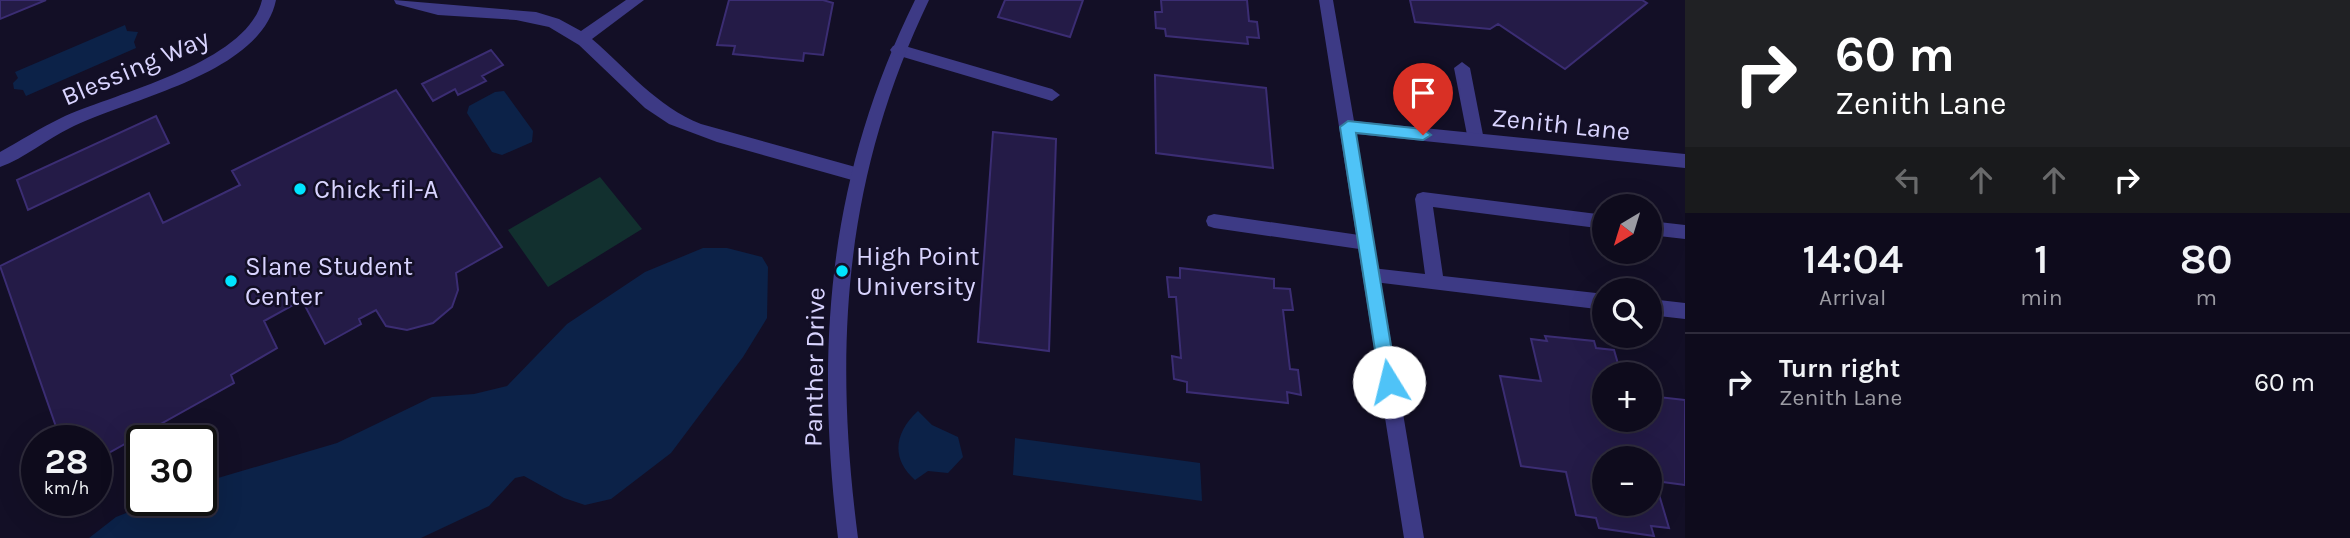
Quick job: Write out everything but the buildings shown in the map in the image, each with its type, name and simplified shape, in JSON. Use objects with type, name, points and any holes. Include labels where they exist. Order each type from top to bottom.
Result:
[{"type":"street","name":"Blessing Way","points":[[0,160],[65,123],[217,61],[240,46],[262,21],[269,0]]},
{"type":"street","points":[[401,0],[422,7],[542,19],[581,39],[644,99],[668,115],[702,131],[859,175]]},
{"type":"street","points":[[581,39],[637,0]]},
{"type":"street","name":"Panther Drive","points":[[848,538],[838,475],[839,305],[859,175],[870,127],[898,50],[922,0]]},
{"type":"street","points":[[1326,0],[1414,538]]},
{"type":"street","points":[[898,50],[1052,95]]},
{"type":"street","points":[[1462,68],[1476,140]]},
{"type":"street","name":"Zenith Lane","points":[[1348,127],[1685,162]]},
{"type":"street","points":[[1435,283],[1423,199],[1592,220]]},
{"type":"street","points":[[1214,221],[1366,243]]},
{"type":"street","points":[[1662,229],[1685,232]]},
{"type":"street","points":[[1372,276],[1592,301]]},
{"type":"street","points":[[1662,308],[1685,311]]},
{"type":"green space","points":[[600,177],[642,229],[548,287],[508,230]]},
{"type":"water","points":[[125,25],[127,31],[138,32],[134,42],[136,48],[26,96],[23,90],[14,89],[13,83],[18,78],[15,72]]},
{"type":"water","points":[[504,91],[533,131],[532,142],[502,155],[492,152],[467,113],[469,106],[495,92]]},
{"type":"water","points":[[703,248],[727,248],[762,257],[768,267],[767,318],[743,357],[671,453],[611,499],[585,505],[564,498],[524,476],[515,478],[489,506],[421,538],[89,538],[116,517],[126,513],[126,516],[217,516],[217,478],[337,443],[432,397],[474,394],[507,386],[567,324],[645,272]]},
{"type":"water","points":[[918,411],[932,425],[958,437],[963,457],[948,473],[928,471],[915,480],[902,463],[898,445],[904,428]]},
{"type":"water","points":[[1015,438],[1200,463],[1202,501],[1013,475]]},
{"type":"place","name":"Chick-fil-A","points":[[300,189]]},
{"type":"place","name":"High Point University","points":[[842,271]]},
{"type":"place","name":"Slane Student Center","points":[[231,281]]},
{"type":"route","points":[[1389,382],[1348,127],[1423,135]]}]
